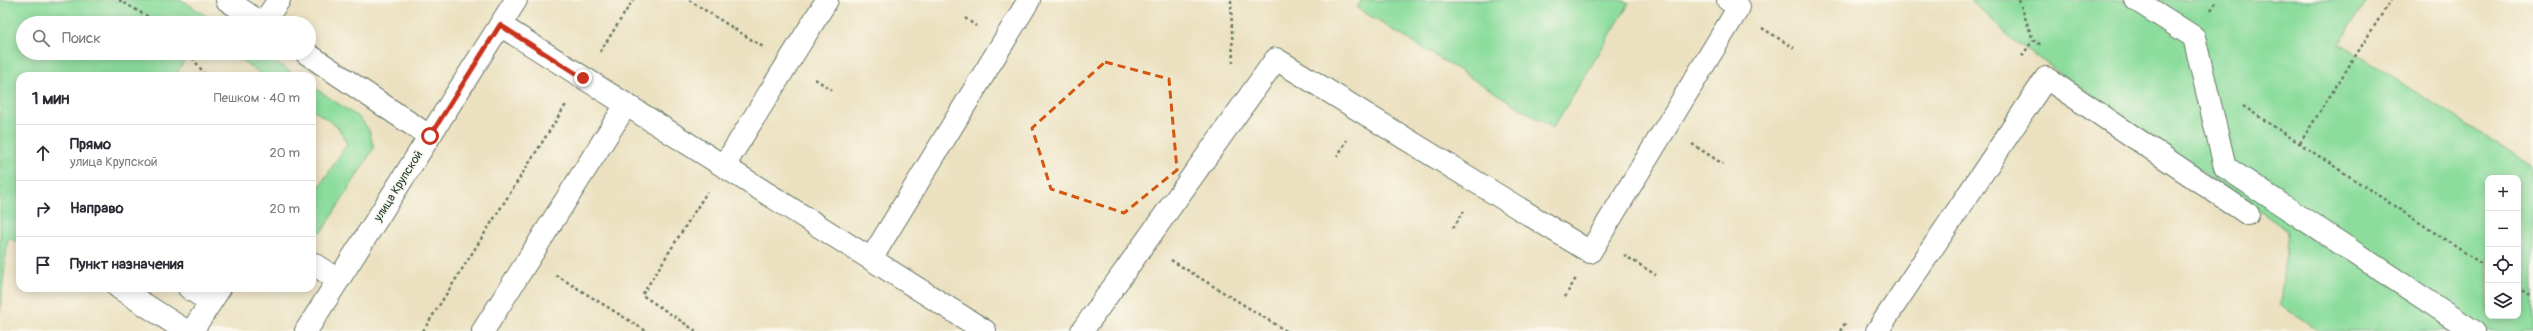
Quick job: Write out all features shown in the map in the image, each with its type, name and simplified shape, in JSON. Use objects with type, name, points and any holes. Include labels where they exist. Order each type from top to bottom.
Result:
[{"type":"street","points":[[227,0],[251,16]]},
{"type":"street","points":[[267,16],[278,0]]},
{"type":"street","name":"улица Крупской","points":[[306,331],[516,0]]},
{"type":"street","points":[[724,166],[827,0]]},
{"type":"street","points":[[871,259],[1029,0]]},
{"type":"street","points":[[1082,331],[1276,60],[1590,252],[1739,7],[1728,0]]},
{"type":"street","points":[[2136,0],[2194,38],[2225,167],[2473,331]]},
{"type":"street","points":[[500,25],[986,331]]},
{"type":"street","points":[[316,60],[430,136]]},
{"type":"street","points":[[1877,331],[2046,78],[2248,214]]},
{"type":"street","points":[[483,331],[626,105]]},
{"type":"street","points":[[316,266],[338,280]]},
{"type":"street","points":[[125,292],[186,331]]},
{"type":"street","points":[[192,331],[215,295],[204,292]]},
{"type":"path","points":[[119,0],[147,16]]},
{"type":"path","points":[[423,331],[633,0]]},
{"type":"path","points":[[689,0],[788,63]]},
{"type":"path","points":[[1231,0],[1235,116]]},
{"type":"path","points":[[2019,0],[2033,40]]},
{"type":"path","points":[[2300,143],[2391,0]]},
{"type":"path","points":[[1758,26],[1794,48]]},
{"type":"path","points":[[194,60],[203,72]]},
{"type":"path","points":[[815,79],[832,90]]},
{"type":"path","points":[[2204,79],[2485,266]]},
{"type":"path","points":[[1337,157],[1349,138]]},
{"type":"path","points":[[1687,142],[1724,164]]},
{"type":"path","points":[[696,331],[642,296],[724,166]]},
{"type":"path","points":[[1454,228],[1465,209]]},
{"type":"path","points":[[1144,244],[1286,331]]},
{"type":"path","points":[[530,258],[646,331]]},
{"type":"path","points":[[1635,262],[1656,274]]},
{"type":"path","points":[[1565,297],[1580,271]]},
{"type":"path","points":[[2521,289],[2533,297]]},
{"type":"highlighted area","points":[[1105,62],[1169,79],[1177,170],[1124,213],[1051,189],[1032,128]]},
{"type":"green space","points":[[0,0],[182,0],[206,16],[16,16],[16,60],[185,60],[177,72],[16,72],[16,242],[8,237],[0,312]]},
{"type":"green space","points":[[1362,0],[1622,0],[1629,4],[1553,128],[1357,8]]},
{"type":"green space","points":[[1971,0],[2366,0],[2340,43],[2533,167],[2533,331],[2320,331],[2280,305],[2288,231],[2014,41]]},
{"type":"green space","points":[[241,60],[273,60],[291,72],[258,72]]},
{"type":"green space","points":[[316,89],[361,119],[369,130],[374,148],[323,230],[316,234],[316,192],[347,144],[338,127],[316,112]]},
{"type":"route","points":[[430,136],[500,25],[583,78]]}]
